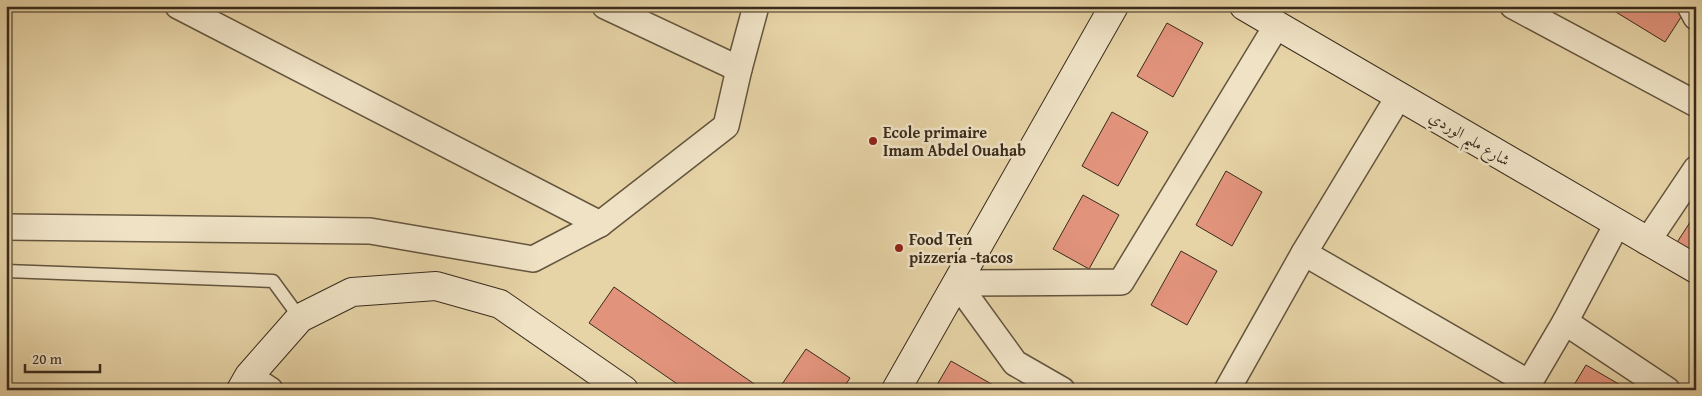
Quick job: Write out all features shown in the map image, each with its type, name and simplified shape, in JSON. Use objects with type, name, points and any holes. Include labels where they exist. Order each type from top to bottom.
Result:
[{"type":"street","points":[[178,6],[600,224]]},
{"type":"street","points":[[605,6],[739,69]]},
{"type":"street","points":[[6,227],[370,231],[533,259],[600,224],[726,126],[756,6]]},
{"type":"street","points":[[896,390],[1114,6]]},
{"type":"street","name":"شارع مليم الوردي","points":[[1244,6],[1696,269]]},
{"type":"street","points":[[1513,6],[1696,104]]},
{"type":"street","points":[[1690,6],[1696,17]]},
{"type":"street","points":[[958,283],[1121,282],[1277,25]]},
{"type":"street","points":[[1227,390],[1304,253],[1399,96]]},
{"type":"street","points":[[1647,242],[1696,169]]},
{"type":"street","points":[[1304,253],[1527,386],[1565,322],[1616,224]]},
{"type":"street","points":[[958,283],[1014,363],[1062,390]]},
{"type":"street","points":[[253,385],[300,318],[352,292],[436,286],[500,304],[624,390]]},
{"type":"street","points":[[1565,322],[1667,390]]},
{"type":"lane","points":[[6,271],[273,281],[300,318]]},
{"type":"building","points":[[1606,6],[1676,6],[1685,11],[1665,42]]},
{"type":"building","points":[[1167,23],[1203,43],[1173,97],[1137,76]]},
{"type":"building","points":[[1112,112],[1148,132],[1118,186],[1082,166]]},
{"type":"building","points":[[1226,171],[1262,192],[1232,246],[1196,225]]},
{"type":"building","points":[[1083,195],[1119,215],[1089,269],[1053,249]]},
{"type":"building","points":[[1696,213],[1696,259],[1674,247]]},
{"type":"building","points":[[1181,251],[1217,271],[1187,325],[1151,305]]},
{"type":"building","points":[[614,287],[763,390],[686,390],[589,323]]},
{"type":"building","points":[[806,349],[850,378],[842,390],[778,390]]},
{"type":"building","points":[[951,361],[1002,390],[934,390]]},
{"type":"building","points":[[1586,365],[1629,390],[1571,390]]},
{"type":"place","name":"Ecole primaire Imam Abdel Ouahab","points":[[873,141]]},
{"type":"place","name":"Food Ten pizzeria -tacos","points":[[899,248]]}]
